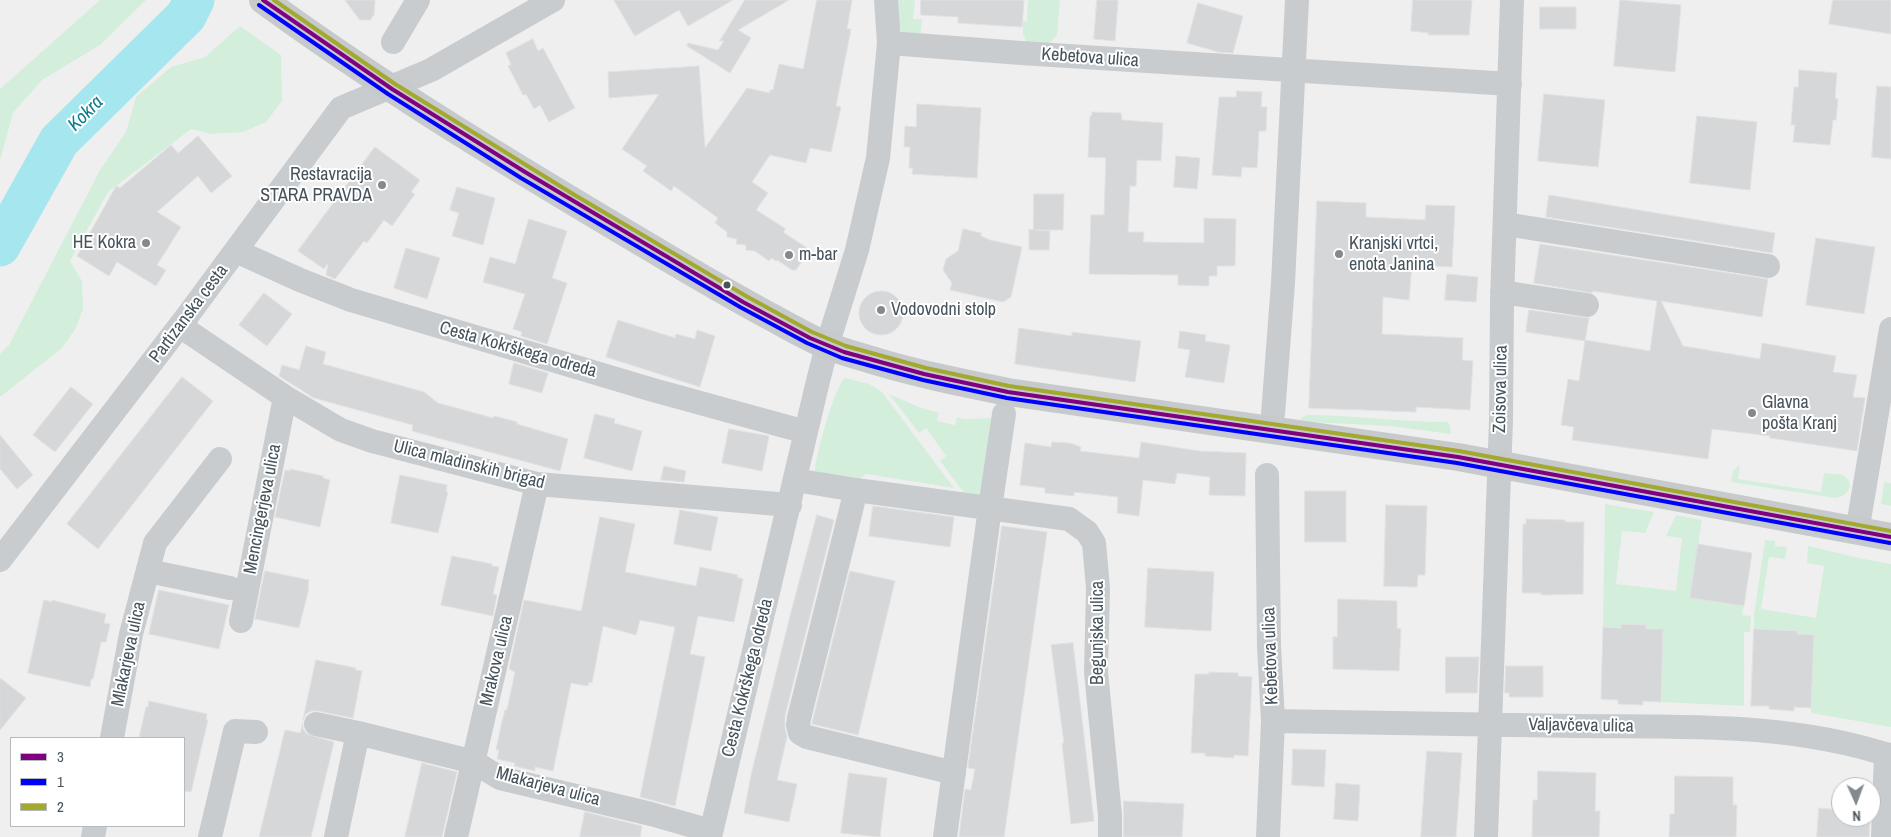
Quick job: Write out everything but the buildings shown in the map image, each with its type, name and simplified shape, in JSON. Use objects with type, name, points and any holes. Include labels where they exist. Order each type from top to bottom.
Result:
[{"type":"main road","points":[[262,0],[299,27],[514,167],[731,295],[827,346],[898,368],[1008,392],[1499,464],[1891,537]]},
{"type":"street","points":[[396,38],[418,0]]},
{"type":"street","name":"Partizanska cesta","points":[[0,560],[180,326],[341,108],[431,70],[552,0]]},
{"type":"street","name":"Cesta Kokrškega odreda","points":[[710,834],[827,346],[856,250],[878,158],[889,43],[886,0]]},
{"type":"street","points":[[1273,414],[1283,283],[1296,0]]},
{"type":"street","name":"Zoisova ulica","points":[[1486,837],[1492,726],[1499,464],[1502,420],[1502,292],[1512,0]]},
{"type":"street","name":"Kebetova ulica","points":[[889,43],[1510,84]]},
{"type":"street","points":[[1505,224],[1768,266]]},
{"type":"street","name":"Cesta Kokrškega odreda","points":[[236,251],[300,280],[351,300],[644,387],[806,432]]},
{"type":"street","points":[[1502,292],[1586,305]]},
{"type":"street","name":"Ulica mladinskih brigad","points":[[180,326],[286,397],[341,430],[372,441],[537,484],[790,505]]},
{"type":"street","points":[[1857,532],[1891,328]]},
{"type":"street","name":"Mencingerjeva ulica","points":[[241,621],[286,397]]},
{"type":"street","points":[[945,837],[1004,414]]},
{"type":"street","name":"Mlakarjeva ulica","points":[[112,737],[131,634],[155,543],[220,459]]},
{"type":"street","name":"Kebetova ulica","points":[[1267,475],[1269,646],[1273,721],[1268,837]]},
{"type":"street","name":"Begunjska ulica","points":[[795,480],[989,516],[1069,519],[1087,532],[1094,544],[1098,588],[1096,672],[1110,815],[1110,837]]},
{"type":"street","name":"Mrakova ulica","points":[[456,837],[537,484]]},
{"type":"street","points":[[856,490],[799,718],[800,733],[807,737],[954,774]]},
{"type":"street","points":[[148,571],[230,588]]},
{"type":"street","name":"Valjavčeva ulica","points":[[1273,721],[1492,726],[1728,728],[1822,739],[1888,755],[1883,837]]},
{"type":"street","name":"Mlakarjeva ulica","points":[[316,724],[474,762],[500,778],[650,814],[710,834]]},
{"type":"street","points":[[210,837],[234,731],[256,732]]},
{"type":"street","points":[[336,837],[358,733]]},
{"type":"green space","points":[[100,0],[146,0],[100,45],[42,80],[13,113],[0,160],[0,89]]},
{"type":"green space","points":[[895,0],[915,0],[913,19],[922,19],[920,39],[903,34],[900,30]]},
{"type":"green space","points":[[1028,0],[1060,0],[1057,35],[1048,45],[1032,45],[1026,41],[1023,34],[1023,21],[1027,21]]},
{"type":"green space","points":[[240,26],[281,55],[282,101],[266,122],[243,132],[211,134],[191,129],[108,192],[70,261],[82,281],[83,309],[76,328],[62,348],[0,397],[0,354],[9,345],[100,170],[126,132],[136,97],[171,67],[205,57]]},
{"type":"green space","points":[[845,378],[869,384],[882,392],[954,488],[866,474],[856,482],[815,471],[831,407]]},
{"type":"green space","points":[[889,394],[939,413],[937,421],[955,425],[957,417],[964,419],[997,418],[981,496],[968,498],[940,461],[946,456],[926,428],[919,433]]},
{"type":"green space","points":[[1306,415],[1447,422],[1450,425],[1451,434],[1391,426],[1307,422],[1300,419]]},
{"type":"green space","points":[[1740,464],[1738,479],[1821,492],[1824,473],[1843,475],[1847,478],[1850,486],[1844,495],[1835,498],[1731,482],[1733,471]]},
{"type":"green space","points":[[1884,482],[1891,483],[1891,506],[1881,504]]},
{"type":"green space","points":[[1605,504],[1654,512],[1645,533],[1622,531],[1616,584],[1676,591],[1682,538],[1666,536],[1676,515],[1702,520],[1690,598],[1744,606],[1742,615],[1751,616],[1750,632],[1744,632],[1744,706],[1661,702],[1663,629],[1646,629],[1646,625],[1621,624],[1621,627],[1603,627]]},
{"type":"green space","points":[[1765,540],[1775,541],[1775,546],[1787,547],[1785,559],[1769,557],[1761,609],[1816,618],[1824,566],[1807,563],[1808,546],[1891,564],[1891,727],[1811,713],[1814,635],[1797,634],[1797,631],[1772,630],[1754,633],[1754,615]]},
{"type":"waterway","name":"Kokra","points":[[0,246],[59,141],[186,16],[194,0]]},
{"type":"transit line","name":"3","points":[[263,0],[392,89],[525,172],[743,302],[810,338],[844,352],[924,374],[1008,392],[1458,457],[1891,537]]},
{"type":"transit line","name":"2","points":[[274,0],[395,84],[573,194],[746,296],[812,332],[846,346],[926,368],[1009,386],[1459,451],[1891,531]]},
{"type":"transit line","name":"1","points":[[259,5],[388,94],[521,178],[740,307],[807,343],[842,358],[923,380],[1007,398],[1457,463],[1890,543]]},
{"type":"place","name":"Restavracija STARA PRAVDA","points":[[382,185]]},
{"type":"place","name":"HE Kokra","points":[[146,243]]},
{"type":"place","name":"Kranjski vrtci, enota Janina","points":[[1339,254]]},
{"type":"place","name":"m-bar","points":[[789,255]]},
{"type":"place","name":"Vodovodni stolp","points":[[881,310]]},
{"type":"place","name":"Glavna pošta Kranj","points":[[1752,413]]}]
